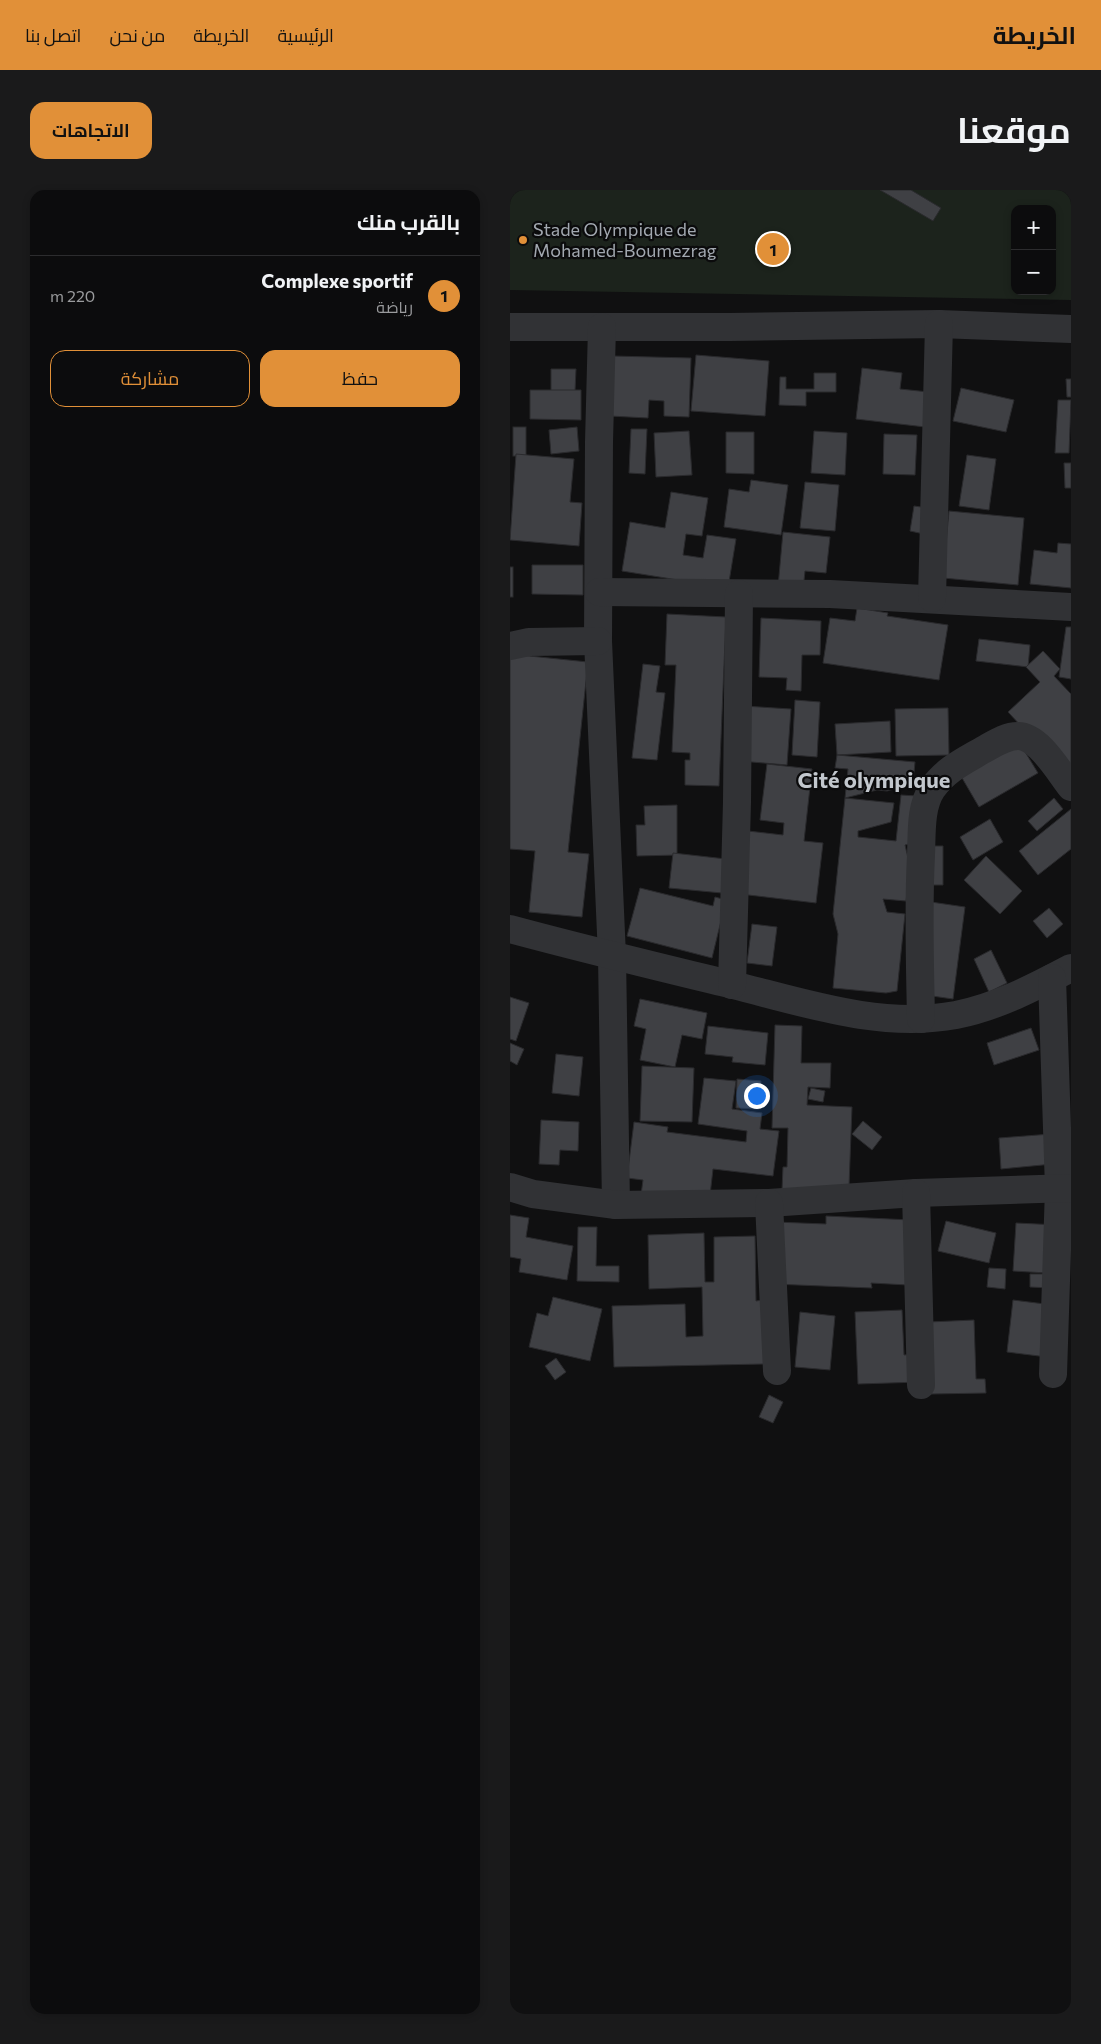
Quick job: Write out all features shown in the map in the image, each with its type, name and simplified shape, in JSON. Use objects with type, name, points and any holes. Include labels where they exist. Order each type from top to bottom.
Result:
[{"type":"street","points":[[932,598],[939,324]]},
{"type":"street","points":[[510,327],[730,327],[939,324],[1071,329]]},
{"type":"street","points":[[602,327],[599,442],[598,641],[612,956],[616,1205]]},
{"type":"street","points":[[599,592],[830,594],[1071,607]]},
{"type":"street","points":[[732,985],[737,802],[739,594]]},
{"type":"street","points":[[510,646],[529,642],[598,641]]},
{"type":"street","points":[[921,1019],[919,895],[922,824],[925,806],[931,790],[942,776],[956,765],[1005,738],[1019,736],[1030,739],[1038,744],[1071,787]]},
{"type":"street","points":[[510,929],[849,1014],[921,1019],[957,1015],[1018,996],[1061,973],[1065,1188],[1053,1374]]},
{"type":"street","points":[[510,1187],[543,1195],[616,1205],[769,1203],[916,1193],[1065,1188]]},
{"type":"street","points":[[916,1193],[921,1385]]},
{"type":"street","points":[[769,1203],[777,1371]]},
{"type":"shaded area","points":[[510,190],[1071,190],[1071,300],[510,290]]},
{"type":"building","points":[[880,190],[911,190],[941,208],[933,221]]},
{"type":"building","points":[[696,355],[769,361],[765,416],[691,411]]},
{"type":"building","points":[[613,356],[691,358],[689,417],[664,416],[664,401],[649,400],[648,418],[610,416]]},
{"type":"building","points":[[862,368],[902,373],[900,389],[938,393],[934,428],[856,419]]},
{"type":"building","points":[[551,369],[576,369],[575,391],[551,392]]},
{"type":"building","points":[[814,373],[836,373],[836,392],[806,392],[806,406],[779,405],[780,377],[786,377],[786,389],[814,389]]},
{"type":"building","points":[[1066,379],[1071,379],[1071,397],[1067,397]]},
{"type":"building","points":[[961,388],[1014,400],[1006,432],[953,421]]},
{"type":"building","points":[[530,390],[581,390],[581,420],[530,419]]},
{"type":"building","points":[[1058,400],[1071,400],[1069,453],[1055,453]]},
{"type":"building","points":[[513,427],[526,427],[526,456],[513,456]]},
{"type":"building","points":[[577,427],[579,451],[551,454],[549,430]]},
{"type":"building","points":[[631,429],[647,429],[645,474],[629,473]]},
{"type":"building","points":[[689,431],[692,475],[656,477],[654,433]]},
{"type":"building","points":[[814,431],[847,433],[845,475],[811,473]]},
{"type":"building","points":[[726,432],[754,432],[754,474],[726,473]]},
{"type":"building","points":[[884,434],[917,435],[915,475],[883,474]]},
{"type":"building","points":[[516,454],[574,459],[570,502],[582,503],[579,546],[510,540]]},
{"type":"building","points":[[967,455],[996,459],[989,510],[959,506]]},
{"type":"building","points":[[1064,463],[1071,463],[1071,488],[1065,488]]},
{"type":"building","points":[[751,480],[788,485],[781,535],[724,527],[729,489],[749,492]]},
{"type":"building","points":[[805,482],[839,485],[835,531],[800,528]]},
{"type":"building","points":[[671,492],[708,498],[702,536],[686,534],[683,555],[703,558],[707,535],[736,539],[728,588],[622,571],[630,522],[665,528]]},
{"type":"building","points":[[914,506],[928,508],[924,534],[910,531]]},
{"type":"building","points":[[949,511],[1024,518],[1018,585],[943,578]]},
{"type":"building","points":[[783,532],[830,537],[826,573],[805,571],[803,590],[778,587]]},
{"type":"building","points":[[1058,543],[1071,544],[1071,588],[1030,584],[1034,550],[1057,553]]},
{"type":"building","points":[[532,565],[583,565],[583,595],[532,594]]},
{"type":"building","points":[[510,567],[513,567],[513,597],[510,597]]},
{"type":"building","points":[[857,608],[888,613],[887,616],[948,625],[939,680],[823,663],[830,618],[855,621]]},
{"type":"building","points":[[667,614],[726,617],[719,786],[685,785],[685,760],[690,760],[690,753],[672,752],[676,665],[665,665]]},
{"type":"building","points":[[761,618],[821,621],[820,655],[802,655],[801,691],[786,690],[787,678],[759,677]]},
{"type":"building","points":[[1066,627],[1071,627],[1071,679],[1059,677]]},
{"type":"building","points":[[979,639],[1030,645],[1028,667],[976,661]]},
{"type":"building","points":[[1043,651],[1060,669],[1054,676],[1071,694],[1071,767],[1051,758],[1008,712],[1040,682],[1026,667]]},
{"type":"building","points":[[510,654],[588,662],[568,852],[589,854],[582,917],[529,912],[535,851],[510,849]]},
{"type":"building","points":[[643,664],[660,666],[656,692],[665,693],[657,760],[632,758]]},
{"type":"building","points":[[795,700],[820,702],[817,757],[792,755]]},
{"type":"building","points":[[744,706],[791,709],[787,765],[740,761]]},
{"type":"building","points":[[948,708],[949,755],[896,756],[895,709]]},
{"type":"building","points":[[890,721],[891,752],[837,755],[835,724]]},
{"type":"building","points":[[1016,737],[1038,773],[979,807],[958,771]]},
{"type":"building","points":[[837,755],[915,762],[913,784],[887,791],[877,790],[845,798],[848,769],[835,768]]},
{"type":"building","points":[[767,764],[812,769],[804,841],[823,843],[816,903],[740,894],[748,831],[783,835],[784,823],[760,820]]},
{"type":"building","points":[[901,795],[917,796],[913,843],[905,845],[910,867],[906,901],[883,899],[887,912],[905,914],[897,991],[886,993],[833,988],[838,934],[833,914],[845,798],[894,803],[891,822],[858,831],[858,837],[896,841]]},
{"type":"building","points":[[1054,798],[1063,809],[1037,831],[1028,821]]},
{"type":"building","points":[[677,805],[677,855],[637,856],[636,825],[645,825],[644,806]]},
{"type":"building","points":[[1071,809],[1071,849],[1038,875],[1019,851]]},
{"type":"building","points":[[990,819],[1003,842],[973,860],[960,837]]},
{"type":"building","points":[[917,846],[943,846],[943,885],[930,885]]},
{"type":"building","points":[[673,853],[726,859],[722,893],[669,888]]},
{"type":"building","points":[[986,856],[1022,891],[1000,914],[964,880]]},
{"type":"building","points":[[640,888],[713,906],[715,897],[726,900],[712,958],[627,936]]},
{"type":"building","points":[[924,901],[965,907],[953,999],[911,993]]},
{"type":"building","points":[[1049,908],[1063,924],[1047,938],[1033,921]]},
{"type":"building","points":[[752,924],[777,927],[772,966],[747,963]]},
{"type":"building","points":[[991,950],[1007,983],[989,992],[974,959]]},
{"type":"building","points":[[510,997],[529,1003],[516,1041],[510,1039]]},
{"type":"building","points":[[640,999],[707,1013],[702,1039],[682,1035],[675,1067],[640,1060],[646,1029],[634,1026]]},
{"type":"building","points":[[775,1025],[802,1026],[801,1063],[831,1063],[830,1088],[808,1087],[807,1105],[852,1107],[849,1186],[782,1190],[783,1167],[787,1167],[788,1128],[772,1128]]},
{"type":"building","points":[[708,1026],[768,1033],[765,1065],[732,1062],[733,1057],[705,1054]]},
{"type":"building","points":[[1031,1028],[1039,1050],[994,1065],[987,1043]]},
{"type":"building","points":[[510,1043],[524,1049],[517,1065],[510,1061]]},
{"type":"building","points":[[556,1054],[583,1057],[579,1096],[552,1093]]},
{"type":"building","points":[[642,1066],[694,1068],[692,1122],[640,1121]]},
{"type":"building","points":[[704,1078],[736,1081],[732,1109],[762,1113],[760,1129],[779,1131],[773,1176],[713,1169],[709,1204],[641,1195],[643,1180],[627,1178],[634,1122],[668,1127],[667,1132],[746,1142],[747,1131],[698,1124]]},
{"type":"building","points":[[737,1079],[761,1081],[759,1109],[736,1108]]},
{"type":"building","points":[[811,1088],[825,1091],[823,1102],[808,1099]]},
{"type":"building","points":[[541,1120],[579,1122],[578,1151],[560,1150],[559,1165],[539,1164]]},
{"type":"building","points":[[863,1121],[882,1137],[872,1150],[852,1134]]},
{"type":"building","points":[[1051,1134],[1053,1164],[1001,1169],[999,1138]]},
{"type":"building","points":[[510,1215],[529,1218],[526,1237],[573,1246],[567,1280],[519,1272],[521,1259],[510,1257]]},
{"type":"building","points":[[826,1216],[911,1220],[908,1285],[871,1283],[872,1288],[773,1284],[775,1222],[826,1224]]},
{"type":"building","points":[[946,1221],[996,1233],[989,1263],[938,1251]]},
{"type":"building","points":[[1016,1223],[1058,1225],[1047,1273],[1013,1271]]},
{"type":"building","points":[[578,1227],[597,1227],[596,1266],[619,1266],[619,1282],[577,1281]]},
{"type":"building","points":[[704,1233],[705,1282],[714,1282],[714,1237],[755,1236],[756,1301],[763,1300],[764,1364],[614,1367],[612,1306],[685,1304],[686,1337],[703,1336],[702,1287],[649,1289],[648,1235]]},
{"type":"building","points":[[989,1268],[1006,1269],[1005,1289],[987,1287]]},
{"type":"building","points":[[1030,1274],[1051,1274],[1051,1288],[1030,1287]]},
{"type":"building","points":[[553,1297],[602,1309],[590,1361],[529,1347],[537,1313],[548,1316]]},
{"type":"building","points":[[1013,1300],[1053,1305],[1047,1357],[1007,1352]]},
{"type":"building","points":[[902,1310],[904,1355],[919,1354],[920,1382],[858,1384],[855,1312]]},
{"type":"building","points":[[800,1312],[835,1316],[830,1370],[795,1367]]},
{"type":"building","points":[[974,1320],[976,1379],[985,1379],[986,1393],[931,1394],[929,1322]]},
{"type":"building","points":[[556,1358],[566,1372],[555,1380],[545,1366]]},
{"type":"building","points":[[769,1395],[783,1402],[773,1423],[759,1417]]},
{"type":"place","name":"Stade Olympique de Mohamed-Boumezrag","points":[[523,240]]},
{"type":"place","name":"Complexe sportif","points":[[773,249]]},
{"type":"district","name":"Cité olympique","points":[[874,780]]}]
